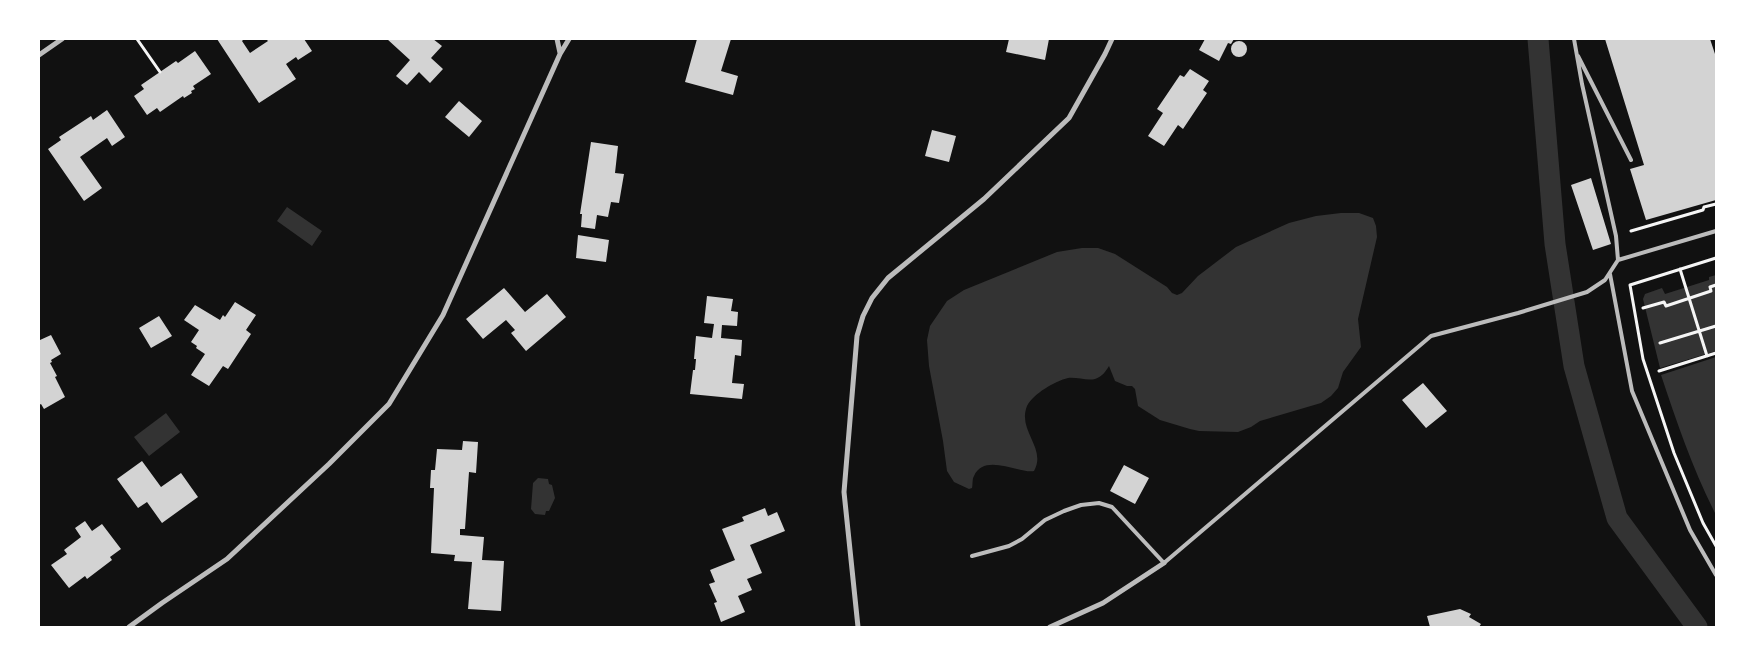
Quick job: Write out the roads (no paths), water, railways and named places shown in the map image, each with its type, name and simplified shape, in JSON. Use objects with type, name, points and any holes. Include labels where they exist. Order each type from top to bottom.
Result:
[{"type":"street","points":[[39,55],[62,39]]},
{"type":"street","points":[[557,39],[560,54]]},
{"type":"street","points":[[129,627],[227,559],[329,464],[389,404],[443,315],[560,54],[569,39]]},
{"type":"street","points":[[858,627],[844,492],[857,336],[863,316],[872,298],[888,278],[984,198],[1069,118],[1112,39]]},
{"type":"street","points":[[1050,627],[1103,603],[1164,563]]},
{"type":"lane","points":[[972,556],[1009,546],[1022,540],[1045,520],[1064,511],[1081,505],[1099,503],[1112,507],[1164,563],[1431,336],[1587,292],[1605,280],[1618,260],[1616,236],[1582,84],[1574,39]]},
{"type":"lane","points":[[1576,52],[1631,160]]},
{"type":"lane","points":[[1618,260],[1716,231]]},
{"type":"lane","points":[[1610,274],[1632,390],[1649,435],[1690,530],[1716,575]]},
{"type":"waterway","points":[[1538,39],[1555,244],[1574,366],[1617,518],[1697,627]]}]
